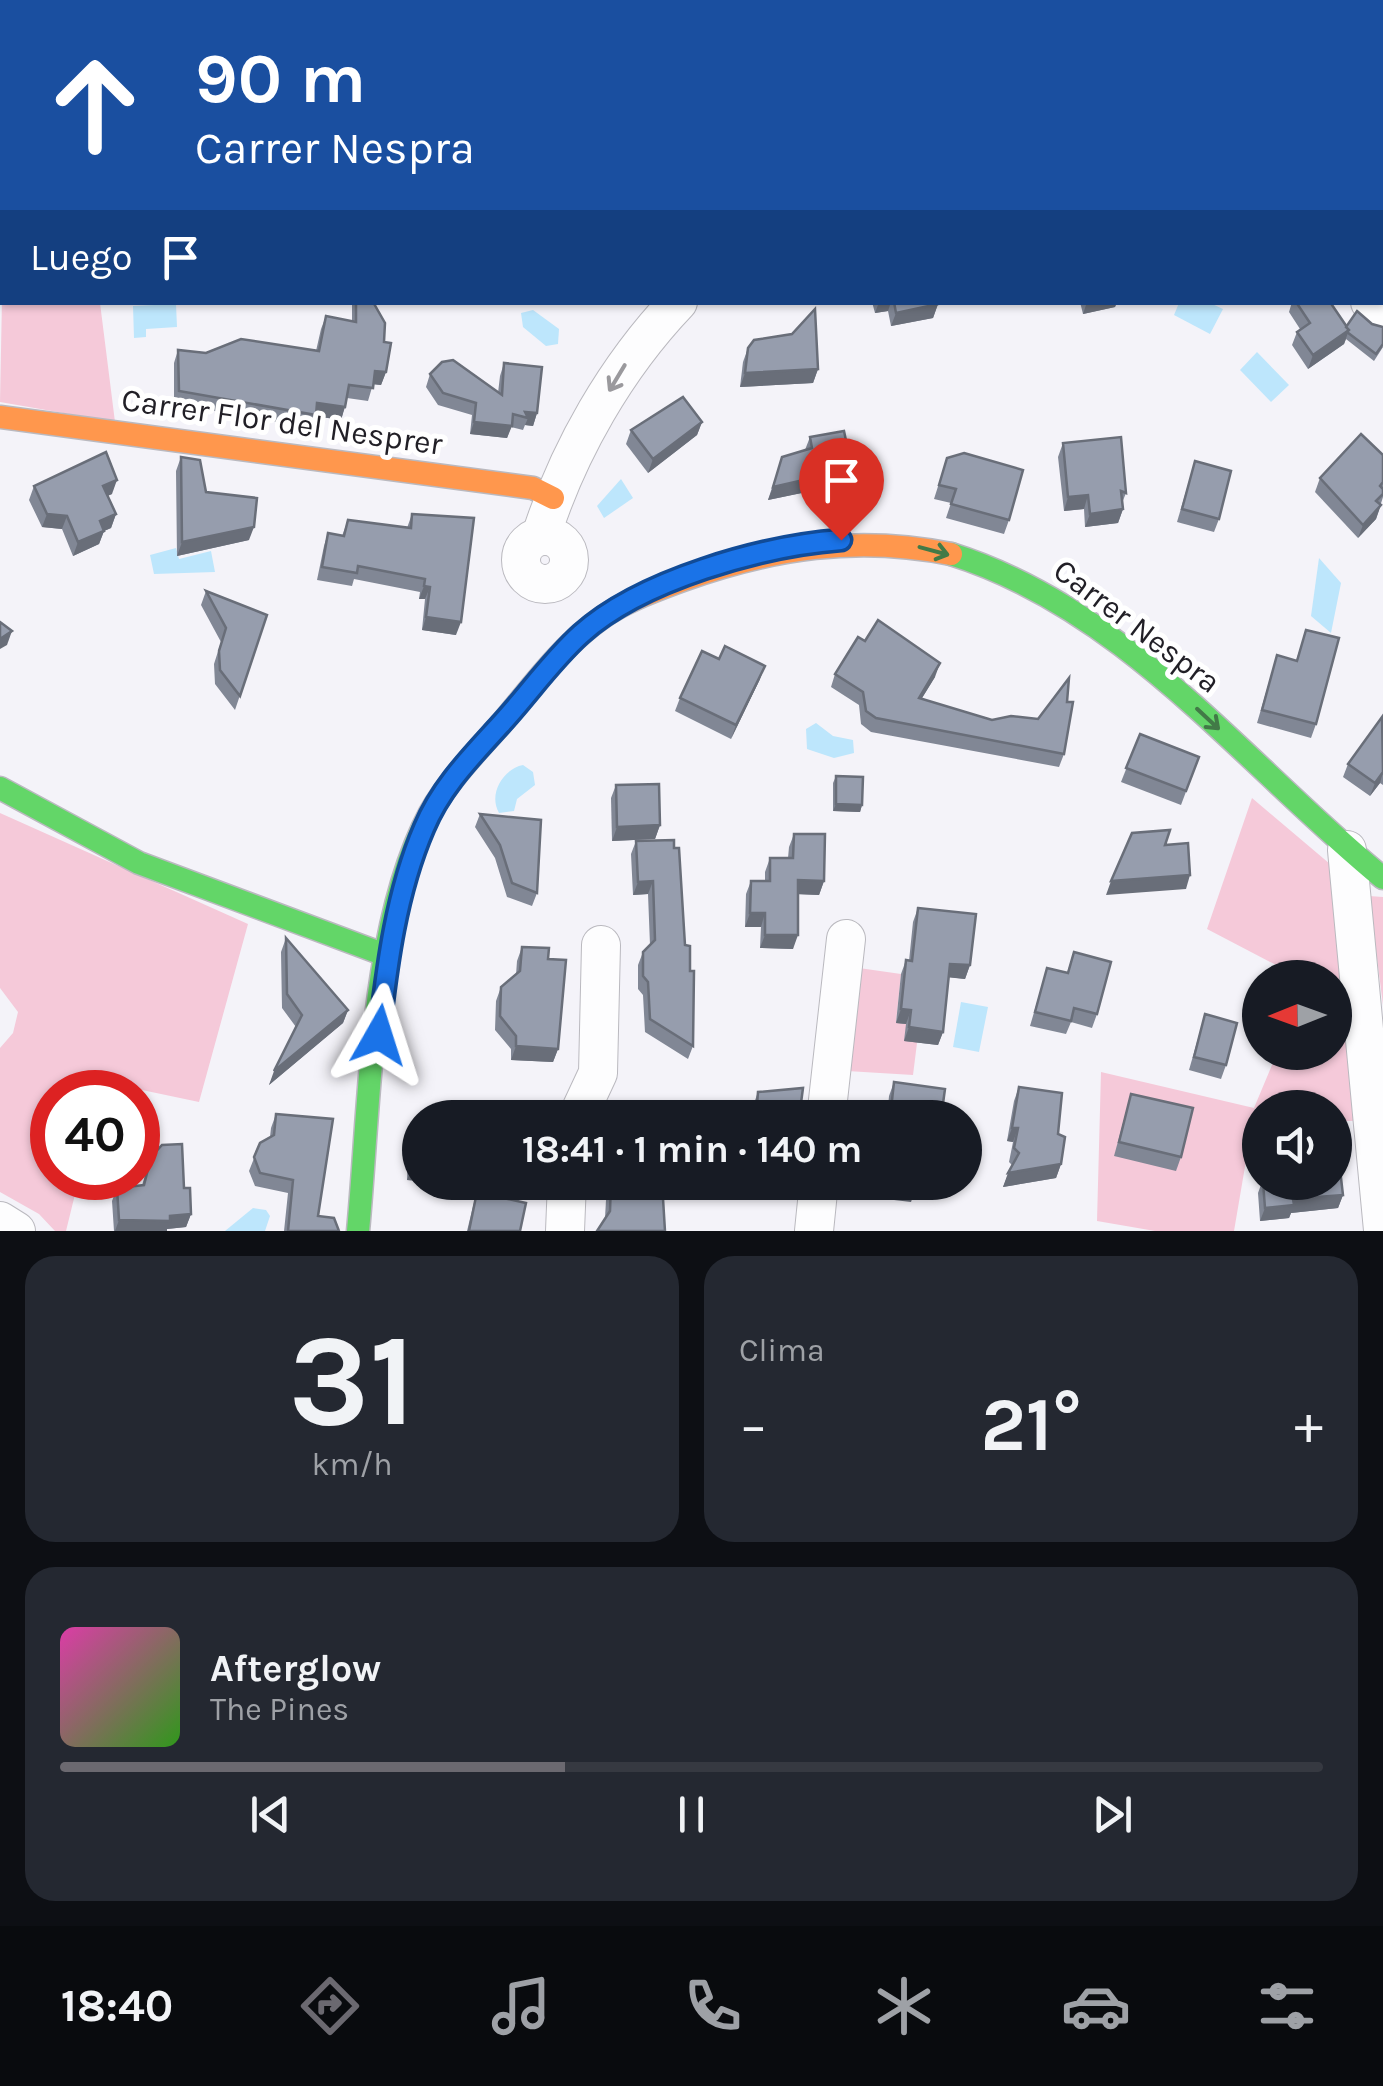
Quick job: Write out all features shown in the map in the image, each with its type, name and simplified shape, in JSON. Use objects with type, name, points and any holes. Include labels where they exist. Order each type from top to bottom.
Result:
[{"type":"street","points":[[579,636],[554,582],[533,581],[521,563],[528,543],[541,536],[554,498],[620,374],[648,333],[675,305]]},
{"type":"street","name":"Carrer Flor del Nesprer","points":[[0,417],[533,488],[554,498]]},
{"type":"street","name":"Carrer Nespra","points":[[358,1231],[388,956],[414,856],[437,801],[463,764],[579,636],[622,604],[746,557],[787,547],[860,540],[946,554],[1038,589],[1187,698],[1347,850],[1383,878]]},
{"type":"street","points":[[0,788],[50,821],[130,858],[388,956]]},
{"type":"street","points":[[1347,850],[1383,1230]]},
{"type":"street","points":[[828,1100],[846,939]]},
{"type":"street","points":[[585,1100],[598,1072],[601,945]]},
{"type":"street","points":[[565,1231],[566,1200]]},
{"type":"street","points":[[814,1231],[818,1200]]},
{"type":"street","points":[[0,1222],[16,1231]]},
{"type":"shaded area","points":[[2,305],[100,305],[115,422],[0,402]]},
{"type":"shaded area","points":[[1252,798],[1330,864],[1339,960],[1266,960],[1207,929]]},
{"type":"shaded area","points":[[0,813],[248,924],[199,1102],[160,1094],[160,1070],[30,1070],[30,1200],[74,1200],[66,1231],[55,1231],[39,1214],[0,1192],[0,1048],[13,1033],[18,1012],[0,988]]},
{"type":"shaded area","points":[[1369,896],[1383,897],[1383,1005]]},
{"type":"shaded area","points":[[859,968],[901,974],[896,1022],[906,1024],[917,1043],[913,1075],[847,1071]]},
{"type":"shaded area","points":[[1270,1070],[1349,1070],[1352,1090],[1262,1090]]},
{"type":"shaded area","points":[[1101,1072],[1242,1105],[1242,1184],[1234,1231],[1155,1231],[1097,1221]]},
{"type":"water","points":[[176,305],[177,327],[146,329],[146,337],[134,338],[133,306]]},
{"type":"water","points":[[1178,305],[1214,305],[1223,309],[1210,334],[1174,315]]},
{"type":"water","points":[[533,310],[559,329],[558,344],[546,346],[523,327],[521,313]]},
{"type":"water","points":[[1257,352],[1289,385],[1271,402],[1240,370]]},
{"type":"water","points":[[621,479],[633,498],[604,518],[597,506]]},
{"type":"water","points":[[176,548],[179,559],[211,551],[215,572],[154,574],[150,555]]},
{"type":"water","points":[[1319,558],[1341,583],[1331,633],[1311,616]]},
{"type":"water","points":[[816,723],[833,736],[853,740],[854,753],[834,758],[807,749],[806,729]]},
{"type":"water","points":[[523,765],[533,772],[535,785],[517,799],[514,811],[499,813],[495,798],[499,783]]},
{"type":"water","points":[[961,1002],[988,1007],[979,1052],[953,1047]]},
{"type":"water","points":[[253,1208],[266,1210],[270,1216],[265,1231],[225,1231]]},
{"type":"building","points":[[356,305],[375,305],[385,323],[384,342],[391,343],[386,372],[375,371],[373,388],[349,385],[345,407],[317,403],[316,415],[179,391],[178,350],[206,353],[241,339],[319,351],[326,316],[356,322]]},
{"type":"building","points":[[895,305],[933,305],[896,313]]},
{"type":"building","points":[[1298,305],[1332,305],[1349,330],[1313,355],[1297,332],[1310,323]]},
{"type":"building","points":[[815,309],[818,369],[745,373],[748,348],[754,340],[792,334]]},
{"type":"building","points":[[1357,311],[1372,324],[1383,327],[1383,344],[1376,354],[1347,332],[1346,327]]},
{"type":"building","points":[[453,360],[502,395],[504,363],[542,367],[537,413],[525,412],[528,418],[513,414],[512,426],[474,422],[476,403],[443,393],[430,374],[442,362]]},
{"type":"building","points":[[683,397],[702,422],[653,459],[631,430]]},
{"type":"building","points":[[844,431],[856,488],[825,495],[821,476],[773,487],[782,457],[812,448],[810,437]]},
{"type":"building","points":[[1361,434],[1383,455],[1383,494],[1376,501],[1381,505],[1363,525],[1320,478]]},
{"type":"building","points":[[1121,437],[1126,493],[1121,491],[1123,509],[1090,514],[1088,495],[1068,497],[1063,443]]},
{"type":"building","points":[[106,452],[117,480],[103,486],[116,514],[100,521],[104,531],[78,542],[67,516],[47,514],[34,486]]},
{"type":"building","points":[[964,453],[1023,470],[1009,520],[951,504],[956,489],[939,485],[947,458]]},
{"type":"building","points":[[181,457],[200,460],[206,492],[257,498],[254,527],[182,542]]},
{"type":"building","points":[[1195,461],[1231,471],[1219,519],[1182,509]]},
{"type":"building","points":[[412,514],[474,518],[461,622],[426,617],[430,587],[424,586],[425,579],[358,566],[357,573],[322,567],[328,533],[344,536],[348,520],[411,528]]},
{"type":"building","points":[[206,591],[267,615],[240,696],[220,670],[219,651],[226,628]]},
{"type":"building","points":[[878,620],[940,663],[919,698],[992,720],[1011,716],[1038,719],[1069,678],[1067,702],[1073,702],[1064,754],[876,718],[866,711],[863,692],[835,674],[858,637],[865,641]]},
{"type":"building","points":[[0,622],[12,631],[0,639]]},
{"type":"building","points":[[1306,630],[1339,638],[1316,724],[1262,710],[1277,655],[1297,661]]},
{"type":"building","points":[[725,646],[765,666],[736,725],[680,698],[702,651],[719,659]]},
{"type":"building","points":[[1382,717],[1383,772],[1375,783],[1348,764]]},
{"type":"building","points":[[1140,734],[1199,757],[1186,791],[1126,768]]},
{"type":"building","points":[[836,776],[863,777],[862,805],[836,804]]},
{"type":"building","points":[[659,784],[660,825],[617,827],[616,785]]},
{"type":"building","points":[[480,814],[541,820],[537,893],[512,883],[500,845]]},
{"type":"building","points":[[1170,830],[1165,845],[1188,843],[1190,875],[1111,881],[1132,833]]},
{"type":"building","points":[[794,834],[825,834],[824,881],[798,880],[798,935],[765,935],[765,913],[750,913],[751,881],[770,881],[770,858],[793,858]]},
{"type":"building","points":[[674,840],[674,848],[679,848],[685,945],[690,946],[690,971],[694,971],[693,1046],[650,1019],[648,982],[643,976],[643,952],[655,940],[653,881],[638,882],[636,841]]},
{"type":"building","points":[[918,908],[976,914],[970,965],[950,964],[943,1032],[909,1027],[911,1010],[901,1009],[906,960],[912,961]]},
{"type":"building","points":[[286,938],[348,1010],[274,1071],[302,1015],[287,994]]},
{"type":"building","points":[[522,947],[549,948],[548,959],[566,960],[558,1049],[516,1046],[516,1036],[500,1016],[501,987],[520,971]]},
{"type":"building","points":[[1074,952],[1111,962],[1097,1014],[1074,1008],[1071,1021],[1035,1012],[1047,968],[1068,973]]},
{"type":"building","points":[[1205,1014],[1237,1023],[1226,1065],[1194,1057]]},
{"type":"building","points":[[894,1082],[945,1089],[943,1100],[892,1100]]},
{"type":"building","points":[[1019,1087],[1062,1093],[1058,1134],[1065,1137],[1061,1164],[1008,1173],[1019,1153],[1014,1148],[1018,1128],[1012,1128]]},
{"type":"building","points":[[803,1088],[801,1100],[757,1100],[758,1092]]},
{"type":"building","points":[[1131,1094],[1193,1108],[1181,1157],[1119,1142]]},
{"type":"building","points":[[276,1114],[333,1119],[318,1216],[334,1218],[339,1231],[288,1231],[293,1180],[260,1173],[254,1157],[260,1143],[274,1135]]},
{"type":"building","points":[[182,1144],[184,1188],[190,1188],[191,1214],[170,1216],[170,1221],[119,1220],[118,1200],[160,1200],[162,1145]]},
{"type":"building","points":[[475,1200],[526,1203],[520,1231],[469,1231]]},
{"type":"building","points":[[610,1200],[663,1200],[665,1231],[597,1231],[610,1211]]},
{"type":"building","points":[[1264,1200],[1293,1200],[1294,1205],[1265,1208]]},
{"type":"traffic: fast","points":[[951,554],[1014,579],[1073,612],[1129,651],[1383,878]]},
{"type":"traffic: fast","points":[[358,1231],[376,1017],[395,908],[410,858],[430,813],[454,778],[501,724]]},
{"type":"traffic: fast","points":[[0,788],[139,863],[388,956]]},
{"type":"traffic: slow","points":[[0,417],[533,488],[553,498]]},
{"type":"traffic: slow","points":[[501,724],[586,630],[619,607],[672,584],[750,560],[816,548],[882,546],[951,554]]},
{"type":"route","points":[[379,1035],[388,956],[406,883],[423,829],[437,801],[463,764],[579,636],[622,604],[746,557],[841,540]]}]
